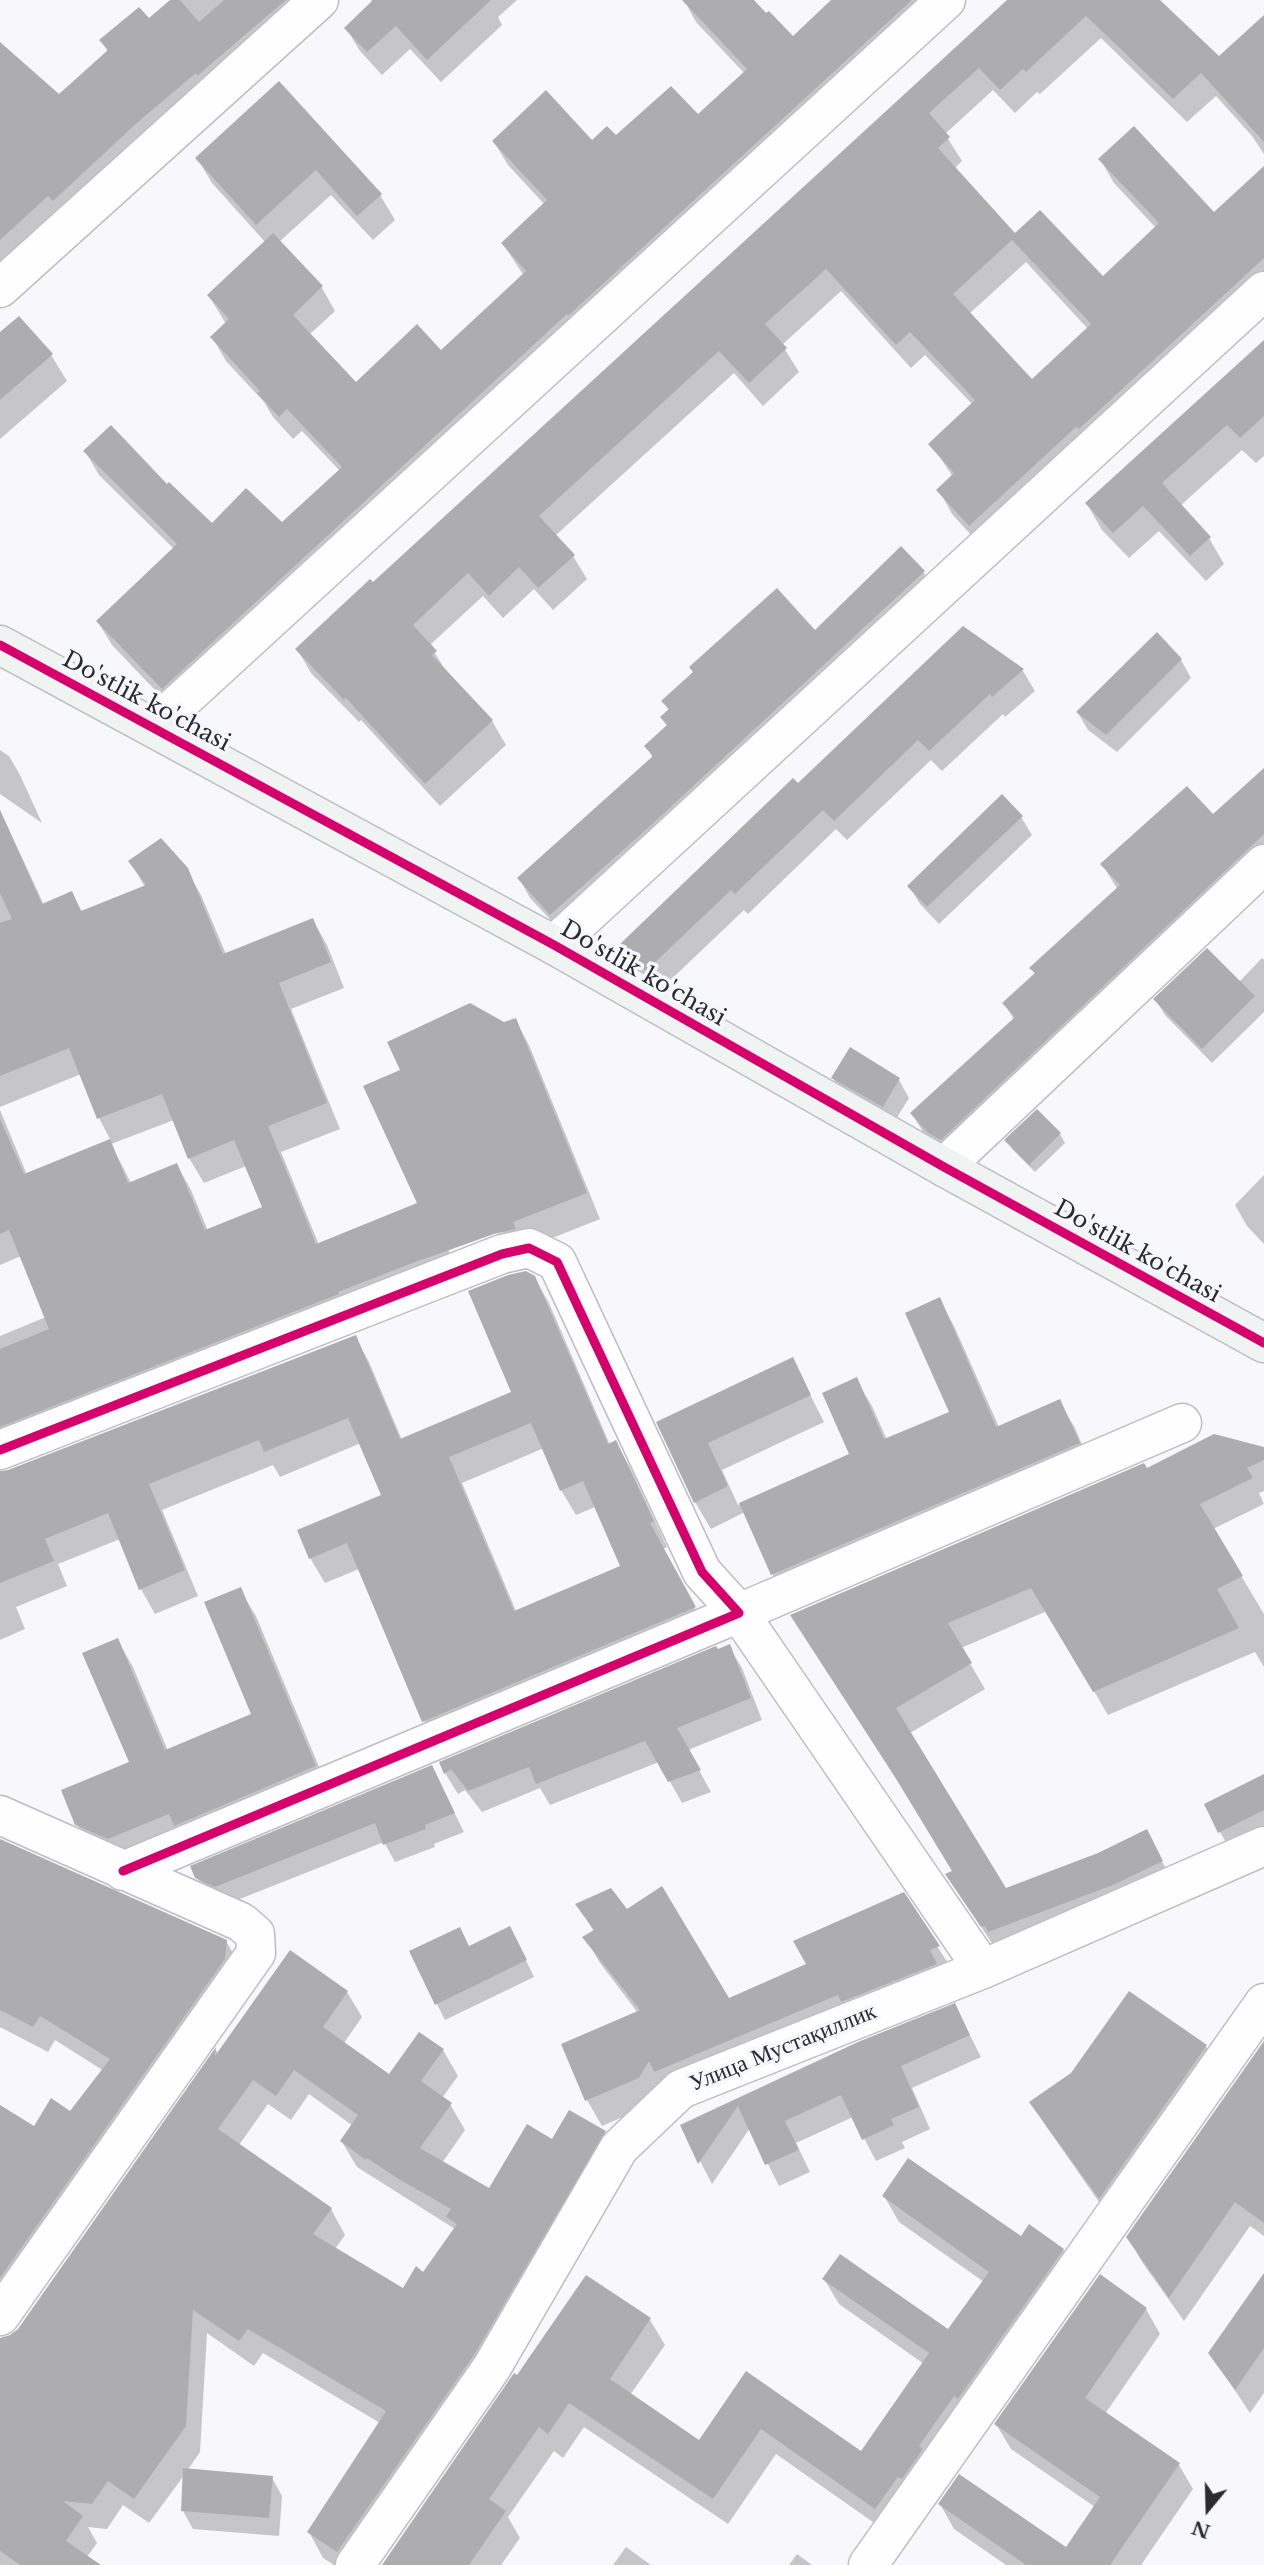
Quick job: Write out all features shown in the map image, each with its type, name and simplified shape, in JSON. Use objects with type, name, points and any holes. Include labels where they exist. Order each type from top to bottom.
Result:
[{"type":"street","points":[[0,288],[319,0]]},
{"type":"street","points":[[153,727],[947,0]]},
{"type":"street","points":[[554,945],[1264,292]]},
{"type":"street","name":"Do'stlik ko'chasi","points":[[0,645],[554,945],[944,1167],[1264,1343]]},
{"type":"street","points":[[944,1167],[1264,864]]},
{"type":"street","points":[[0,1450],[502,1254],[529,1248],[557,1262],[702,1572],[739,1613],[982,1969]]},
{"type":"street","points":[[123,1871],[739,1613],[1182,1423]]},
{"type":"street","points":[[0,1815],[241,1922],[255,1934],[256,1953],[0,2316]]},
{"type":"street","name":"Улица Мустақиллик","points":[[355,2565],[492,2367],[619,2148],[681,2089],[982,1969],[1264,1846]]},
{"type":"street","points":[[868,2565],[1264,2003]]},
{"type":"building","points":[[170,0],[180,0],[199,22],[224,0],[286,0],[197,76],[196,73],[139,121],[53,201],[48,196],[0,240],[0,42],[59,94],[108,50],[99,40],[139,7],[149,18]]},
{"type":"building","points":[[371,0],[491,0],[427,60],[396,26],[367,52],[344,28]]},
{"type":"building","points":[[682,0],[754,0],[793,36],[831,0],[912,0],[568,316],[567,314],[162,689],[96,621],[177,544],[83,451],[111,425],[167,484],[169,482],[212,523],[246,488],[282,522],[342,467],[287,409],[279,417],[257,393],[260,391],[210,337],[229,319],[207,295],[273,233],[323,286],[293,315],[356,382],[417,324],[441,350],[526,271],[501,243],[547,200],[492,141],[546,90],[592,140],[607,126],[616,135],[671,86],[698,114],[747,69]]},
{"type":"building","points":[[1007,0],[1160,0],[1219,56],[1264,15],[1264,142],[1201,73],[1173,99],[1086,16],[1026,72],[1023,69],[1000,90],[979,68],[929,113],[950,137],[938,148],[1015,233],[1040,210],[1103,276],[1159,223],[1098,159],[1134,126],[1214,212],[1264,166],[1264,258],[1079,429],[1076,427],[969,526],[936,490],[954,473],[928,444],[975,400],[910,332],[896,345],[826,269],[765,324],[787,348],[749,383],[719,351],[539,516],[575,555],[538,588],[519,567],[489,596],[468,573],[413,625],[437,651],[432,655],[493,720],[425,784],[346,698],[344,700],[295,649],[370,579],[373,582]],"holes":[[[1012,240],[1091,324],[1032,379],[953,294]]]},
{"type":"building","points":[[279,81],[382,194],[357,216],[316,170],[256,225],[195,158]]},
{"type":"building","points":[[19,316],[53,354],[0,400],[0,332]]},
{"type":"building","points":[[1264,340],[1264,416],[1240,438],[1227,425],[1162,483],[1211,537],[1190,556],[1143,506],[1113,533],[1085,503]]},
{"type":"building","points":[[901,546],[925,571],[648,828],[550,915],[517,878],[653,756],[644,746],[667,725],[660,717],[669,709],[661,701],[693,672],[689,667],[777,588],[815,630]]},
{"type":"building","points":[[963,626],[1024,669],[992,697],[990,694],[929,751],[918,740],[834,821],[823,810],[735,894],[731,890],[646,971],[620,944],[793,778],[798,783]]},
{"type":"building","points":[[1157,632],[1182,659],[1106,735],[1076,712]]},
{"type":"building","points":[[1264,768],[1264,834],[941,1140],[928,1133],[910,1113],[1015,1017],[1002,1003],[1035,973],[1029,968],[1120,885],[1100,864],[1187,786],[1213,814]]},
{"type":"building","points":[[1002,794],[1023,816],[927,907],[907,886]]},
{"type":"building","points":[[0,810],[42,904],[72,891],[81,911],[146,885],[128,861],[161,838],[188,868],[223,954],[313,918],[331,962],[279,983],[327,1103],[268,1126],[316,1244],[417,1203],[363,1086],[400,1070],[387,1042],[470,1003],[504,1022],[516,1018],[587,1193],[513,1222],[516,1229],[494,1234],[410,1264],[0,1427],[0,1349],[49,1329],[9,1230],[0,1234],[0,1119],[24,1174],[110,1139],[128,1183],[177,1163],[205,1230],[262,1207],[234,1140],[188,1159],[162,1094],[97,1119],[69,1048],[0,1076],[0,923],[12,919],[0,893]]},
{"type":"building","points":[[1207,948],[1255,996],[1202,1049],[1153,999]]},
{"type":"building","points":[[850,1047],[900,1078],[883,1107],[831,1078]]},
{"type":"building","points":[[1037,1109],[1061,1133],[1029,1165],[1004,1140]]},
{"type":"building","points":[[526,1271],[535,1276],[608,1444],[616,1440],[654,1521],[650,1523],[696,1607],[422,1722],[347,1543],[309,1559],[297,1530],[381,1495],[348,1418],[264,1452],[259,1440],[149,1484],[185,1570],[139,1590],[108,1513],[45,1539],[54,1561],[0,1583],[0,1471],[356,1335],[400,1439],[511,1392],[468,1291]],"holes":[[[531,1423],[560,1491],[583,1481],[620,1566],[514,1611],[449,1457]]]},
{"type":"building","points":[[940,1297],[996,1427],[1060,1399],[1080,1443],[771,1575],[739,1503],[849,1454],[822,1393],[857,1377],[884,1439],[949,1412],[905,1313]]},
{"type":"building","points":[[793,1357],[811,1395],[708,1443],[728,1486],[694,1503],[656,1422]]},
{"type":"building","points":[[1214,1434],[1264,1447],[1264,1460],[1247,1468],[1253,1478],[1200,1504],[1243,1576],[1217,1589],[1239,1628],[1093,1692],[1031,1588],[948,1623],[972,1663],[896,1708],[1006,1888],[1098,1853],[1147,1829],[1163,1861],[1113,1885],[988,1932],[985,1926],[981,1927],[945,1874],[952,1871],[790,1615],[1144,1463],[1147,1468]]},
{"type":"building","points":[[241,1587],[316,1766],[174,1826],[169,1814],[108,1839],[75,1825],[61,1790],[129,1762],[82,1653],[118,1638],[165,1750],[251,1714],[204,1602]]},
{"type":"building","points":[[730,1644],[751,1698],[677,1728],[701,1770],[668,1782],[645,1741],[536,1784],[529,1767],[468,1791],[451,1769],[444,1774],[439,1762],[716,1646],[718,1649]]},
{"type":"building","points":[[432,1765],[455,1813],[425,1825],[426,1829],[383,1845],[375,1823],[215,1887],[195,1878],[190,1866]]},
{"type":"building","points":[[1264,1774],[1264,1810],[1218,1833],[1204,1804]]},
{"type":"building","points":[[0,1839],[227,1940],[225,1959],[0,2278],[0,2105],[34,2126],[51,2098],[70,2111],[110,2059],[40,2016],[33,2027],[0,2010]]},
{"type":"building","points":[[662,1886],[729,1998],[806,1964],[793,1941],[904,1892],[940,1946],[930,1950],[937,1964],[841,2002],[838,1995],[654,2072],[649,2061],[639,2078],[585,2101],[561,2044],[640,2010],[582,1937],[594,1930],[575,1904],[611,1888],[627,1909]]},
{"type":"building","points":[[510,1926],[527,1960],[435,2005],[409,1951],[460,1927],[469,1946]]},
{"type":"building","points":[[290,1950],[348,1991],[323,2027],[389,2074],[419,2032],[444,2049],[421,2081],[452,2103],[420,2148],[489,2188],[527,2124],[552,2139],[569,2110],[606,2131],[474,2355],[337,2552],[307,2532],[386,2411],[248,2329],[239,2341],[193,2310],[186,2426],[134,2499],[108,2481],[92,2504],[63,2501],[83,2516],[66,2541],[101,2565],[20,2565],[0,2551],[0,2338],[18,2329],[216,2047],[215,2056]],"holes":[[[294,2070],[358,2115],[340,2141],[366,2160],[367,2158],[451,2209],[446,2217],[457,2224],[423,2272],[416,2266],[403,2288],[313,2234],[332,2208],[218,2129],[253,2080],[276,2096]]]},
{"type":"building","points":[[1129,1991],[1207,2045],[1099,2199],[1029,2102],[1071,2073]]},
{"type":"building","points":[[955,2003],[970,2035],[901,2066],[919,2107],[891,2119],[894,2125],[862,2140],[841,2095],[785,2121],[799,2150],[765,2165],[738,2106],[698,2164],[680,2125],[858,2042]]},
{"type":"building","points":[[1264,2041],[1264,2223],[1235,2202],[1169,2298],[1126,2237]]},
{"type":"building","points":[[908,2158],[1021,2236],[1029,2224],[1064,2249],[958,2399],[954,2396],[919,2446],[923,2449],[902,2479],[898,2477],[875,2509],[761,2429],[713,2499],[569,2403],[548,2434],[539,2427],[489,2499],[506,2511],[469,2565],[382,2565],[514,2373],[517,2375],[586,2275],[651,2318],[610,2379],[699,2440],[746,2371],[861,2451],[929,2353],[822,2279],[840,2254],[948,2329],[989,2272],[882,2196]]},
{"type":"building","points":[[1264,2273],[1264,2348],[1235,2390],[1208,2353]]},
{"type":"building","points":[[1100,2274],[1147,2308],[1085,2398],[1180,2463],[1110,2565],[1026,2565],[938,2504],[959,2474],[1066,2547],[1100,2497],[994,2424]]},
{"type":"building","points":[[183,2468],[273,2476],[269,2518],[181,2511]]},
{"type":"cycle path","points":[[0,645],[554,945],[944,1167],[1264,1343]]},
{"type":"cycle path","points":[[0,1450],[502,1254],[529,1248],[557,1262],[702,1572],[739,1613],[123,1871]]}]
